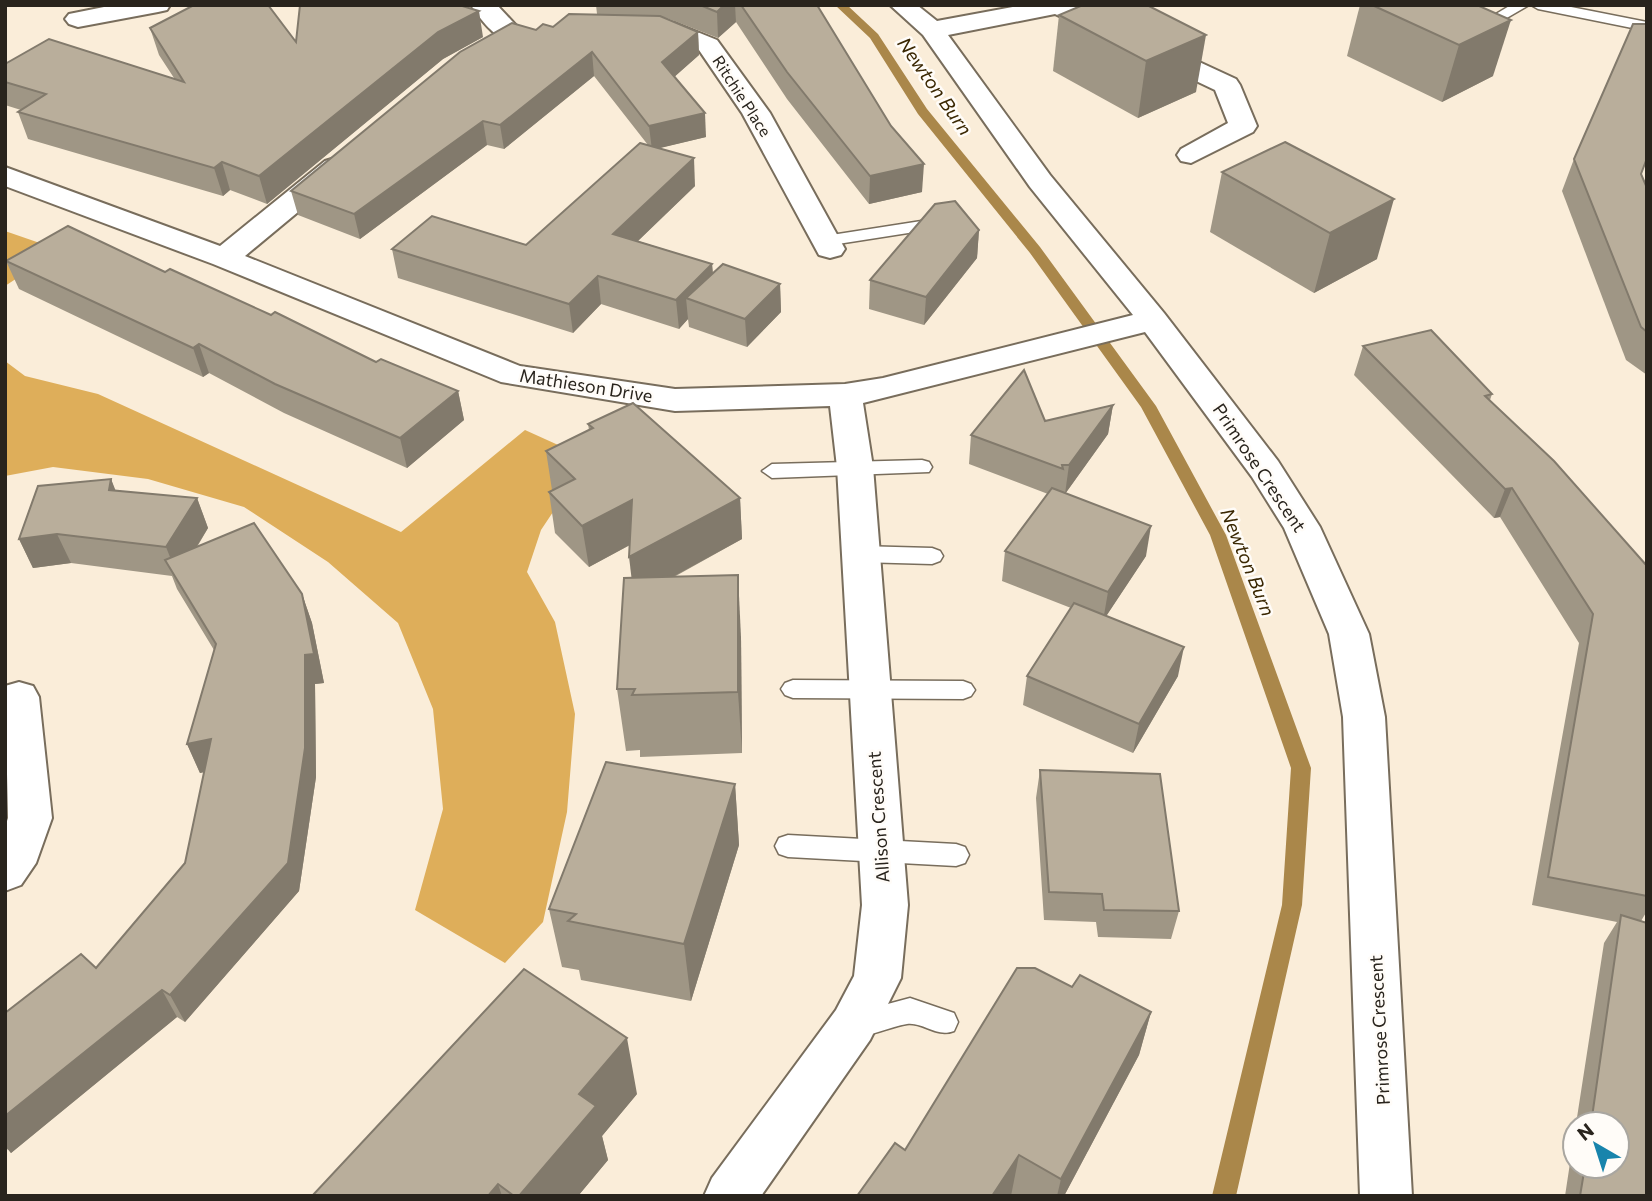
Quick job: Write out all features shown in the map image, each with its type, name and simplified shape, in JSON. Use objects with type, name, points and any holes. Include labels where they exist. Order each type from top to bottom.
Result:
[{"type":"street","points":[[78,19],[158,5]]},
{"type":"street","points":[[483,5],[500,41],[539,31]]},
{"type":"street","name":"Primrose Crescent","points":[[902,5],[932,30],[1140,324],[1265,469],[1302,527],[1349,634],[1364,717],[1386,1196]]},
{"type":"street","points":[[932,30],[1061,6],[1227,85],[1243,126],[1191,155]]},
{"type":"street","name":"Ritchie Place","points":[[616,27],[666,28],[708,45],[756,113],[828,245]]},
{"type":"street","points":[[224,258],[350,154]]},
{"type":"street","name":"Mathieson Drive","points":[[5,176],[224,258],[513,375],[675,400],[845,395],[883,389],[1140,324]]},
{"type":"street","name":"Allison Crescent","points":[[730,1196],[853,1025],[877,978],[885,905],[855,467],[845,395]]},
{"type":"street","points":[[5,872],[20,850],[30,818],[19,697]]},
{"type":"lane","points":[[1480,27],[1522,5]]},
{"type":"lane","points":[[1538,5],[1647,27]]},
{"type":"lane","points":[[828,245],[949,222]]},
{"type":"lane","points":[[772,471],[922,467]]},
{"type":"lane","points":[[859,554],[932,556]]},
{"type":"lane","points":[[793,689],[963,690]]},
{"type":"lane","points":[[788,846],[956,855]]},
{"type":"lane","points":[[853,1025],[910,1011],[944,1022]]},
{"type":"shaded area","points":[[5,231],[60,250],[5,286]]},
{"type":"shaded area","points":[[5,361],[25,376],[98,394],[401,532],[525,430],[567,449],[573,482],[541,530],[527,572],[555,622],[575,714],[567,812],[543,922],[505,963],[415,910],[443,809],[433,709],[398,623],[328,562],[244,507],[148,479],[53,467],[5,476]]},
{"type":"building","points":[[194,5],[268,5],[296,42],[300,5],[459,5],[479,11],[438,32],[259,176],[222,162],[214,168],[18,112],[46,94],[5,82],[5,64],[49,39],[184,82],[150,28]]},
{"type":"building","points":[[700,5],[724,5],[717,12]]},
{"type":"building","points":[[741,5],[817,5],[891,126],[924,164],[870,176],[787,72]]},
{"type":"building","points":[[1083,5],[1147,5],[1206,35],[1146,61],[1059,15]]},
{"type":"building","points":[[1372,5],[1477,5],[1511,20],[1459,45]]},
{"type":"building","points":[[569,14],[660,16],[698,32],[662,62],[705,113],[649,126],[592,52],[500,125],[483,121],[354,214],[291,191],[460,52],[512,23],[536,30],[543,24],[553,27]]},
{"type":"building","points":[[1633,24],[1647,24],[1647,158],[1641,174],[1647,188],[1647,332],[1641,327],[1574,159]]},
{"type":"building","points":[[1285,142],[1394,199],[1330,233],[1222,172]]},
{"type":"building","points":[[640,143],[694,158],[613,234],[712,264],[676,300],[598,276],[569,304],[392,249],[432,216],[526,245]]},
{"type":"building","points":[[955,201],[979,230],[926,297],[870,280],[935,204]]},
{"type":"building","points":[[68,226],[165,272],[170,269],[271,315],[275,312],[376,362],[381,359],[458,391],[400,438],[275,384],[199,344],[193,348],[6,261]]},
{"type":"building","points":[[723,264],[780,284],[745,319],[686,298]]},
{"type":"building","points":[[1431,330],[1492,394],[1485,396],[1554,461],[1647,566],[1647,896],[1548,877],[1593,614],[1512,488],[1505,489],[1363,346]]},
{"type":"building","points":[[1024,370],[1045,421],[1113,405],[1069,465],[1062,465],[1063,469],[971,435]]},
{"type":"building","points":[[633,403],[740,498],[629,557],[632,500],[582,526],[549,492],[575,479],[546,451],[593,428],[588,424]]},
{"type":"building","points":[[111,479],[109,490],[197,498],[166,547],[57,534],[19,539],[38,486]]},
{"type":"building","points":[[1052,488],[1151,526],[1108,592],[1005,551]]},
{"type":"building","points":[[254,523],[302,594],[314,654],[305,655],[305,748],[288,863],[170,995],[162,990],[5,1116],[5,1013],[81,954],[96,968],[185,863],[211,739],[187,744],[216,644],[165,560]]},
{"type":"building","points":[[738,575],[738,692],[632,695],[635,689],[617,689],[624,578]]},
{"type":"building","points":[[1074,603],[1184,647],[1139,724],[1027,676]]},
{"type":"building","points":[[606,762],[735,784],[684,944],[568,921],[576,914],[549,909]]},
{"type":"building","points":[[1040,770],[1160,774],[1179,911],[1104,910],[1102,894],[1049,892]]},
{"type":"building","points":[[1621,915],[1647,923],[1647,1196],[1580,1196],[1583,1180],[1631,1180],[1631,1110],[1593,1110]]},
{"type":"building","points":[[1017,968],[1035,968],[1072,987],[1080,975],[1151,1012],[1061,1179],[1019,1155],[992,1196],[857,1196],[895,1143],[905,1150]]},
{"type":"building","points":[[524,969],[627,1038],[579,1094],[596,1106],[519,1196],[514,1196],[498,1184],[488,1196],[312,1196]]},
{"type":"waterway","name":"Newton Burn","points":[[840,5],[874,36],[922,111],[1035,250],[1148,406],[1218,535],[1301,768],[1292,905],[1224,1196]]}]
